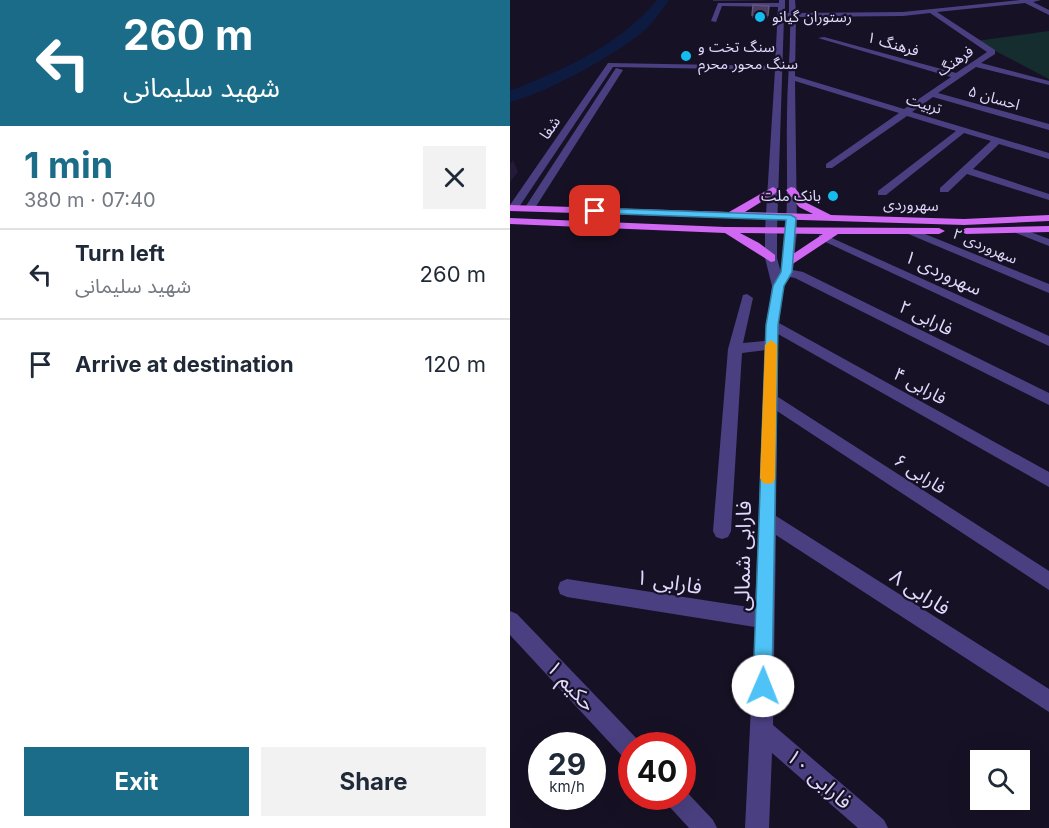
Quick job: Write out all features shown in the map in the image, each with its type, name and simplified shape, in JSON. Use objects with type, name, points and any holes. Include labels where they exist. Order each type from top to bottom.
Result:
[{"type":"main road","points":[[728,216],[753,204],[774,186]]},
{"type":"main road","points":[[791,187],[803,205],[830,219]]},
{"type":"main road","name":"سهروردی","points":[[511,208],[964,222],[1049,218]]},
{"type":"main road","name":"سهروردی","points":[[510,221],[791,231],[1049,229]]},
{"type":"main road","points":[[725,230],[755,245],[771,258]]},
{"type":"main road","points":[[784,274],[823,237],[836,231]]},
{"type":"street","points":[[791,218],[794,37],[792,0]]},
{"type":"street","points":[[914,0],[924,3]]},
{"type":"street","points":[[781,15],[932,12],[1001,2],[1038,0]]},
{"type":"street","points":[[714,21],[720,4],[782,2],[772,217]]},
{"type":"street","points":[[1025,2],[1049,13]]},
{"type":"street","name":"فرهنگ","points":[[829,166],[992,51],[932,12]]},
{"type":"street","name":"فرهنگ ۱","points":[[822,38],[957,76]]},
{"type":"street","points":[[974,64],[1049,83]]},
{"type":"street","name":"شفا","points":[[511,208],[611,65],[623,65]]},
{"type":"street","points":[[623,65],[778,68]]},
{"type":"street","name":"شفا","points":[[529,209],[623,65]]},
{"type":"street","name":"تربیت","points":[[792,78],[996,142],[1049,156]]},
{"type":"street","name":"احسان ۵","points":[[931,94],[1049,127]]},
{"type":"street","points":[[882,193],[960,130]]},
{"type":"street","points":[[944,190],[996,142]]},
{"type":"street","points":[[558,143],[572,143]]},
{"type":"street","points":[[966,170],[1049,197]]},
{"type":"street","points":[[774,186],[791,187]]},
{"type":"street","points":[[522,195],[538,195]]},
{"type":"street","name":"فارابی شمالی","points":[[772,217],[771,258],[784,274]]},
{"type":"street","name":"فارابی شمالی","points":[[757,828],[762,730],[772,325],[784,274],[791,218]]},
{"type":"street","name":"سهروردی ۲","points":[[910,231],[1049,289]]},
{"type":"street","points":[[1020,231],[1049,243]]},
{"type":"street","name":"سهروردی ۱","points":[[823,237],[1049,340]]},
{"type":"street","name":"فارابی ۲","points":[[784,274],[799,275],[1049,399]]},
{"type":"street","points":[[722,531],[735,349],[747,298]]},
{"type":"street","name":"فارابی ۴","points":[[772,325],[1049,480]]},
{"type":"street","points":[[735,349],[771,345]]},
{"type":"street","name":"فارابی ۶","points":[[770,399],[1049,581]]},
{"type":"street","name":"فارابی ۸","points":[[767,520],[1049,701]]},
{"type":"street","name":"فارابی ۱","points":[[567,588],[764,619]]},
{"type":"street","name":"حکیم ۱","points":[[510,621],[618,735]]},
{"type":"street","name":"فارابی ۱۰","points":[[762,730],[876,828]]},
{"type":"street","points":[[688,810],[705,828]]},
{"type":"green space","points":[[1049,31],[1049,79],[976,41]]},
{"type":"building","points":[[753,5],[769,6],[768,15],[752,15]]},
{"type":"waterway","points":[[510,97],[562,74],[612,47],[642,25],[663,0]]},
{"type":"slow traffic","points":[[768,478],[771,345]]},
{"type":"place","name":"رستوران گیانو","points":[[760,17]]},
{"type":"place","name":"سنگ تخت و سنگ محور محرم","points":[[686,56]]},
{"type":"place","name":"بانک ملت","points":[[833,196]]},
{"type":"route","points":[[595,211],[791,218],[787,272],[778,286],[772,325],[763,686]]}]
